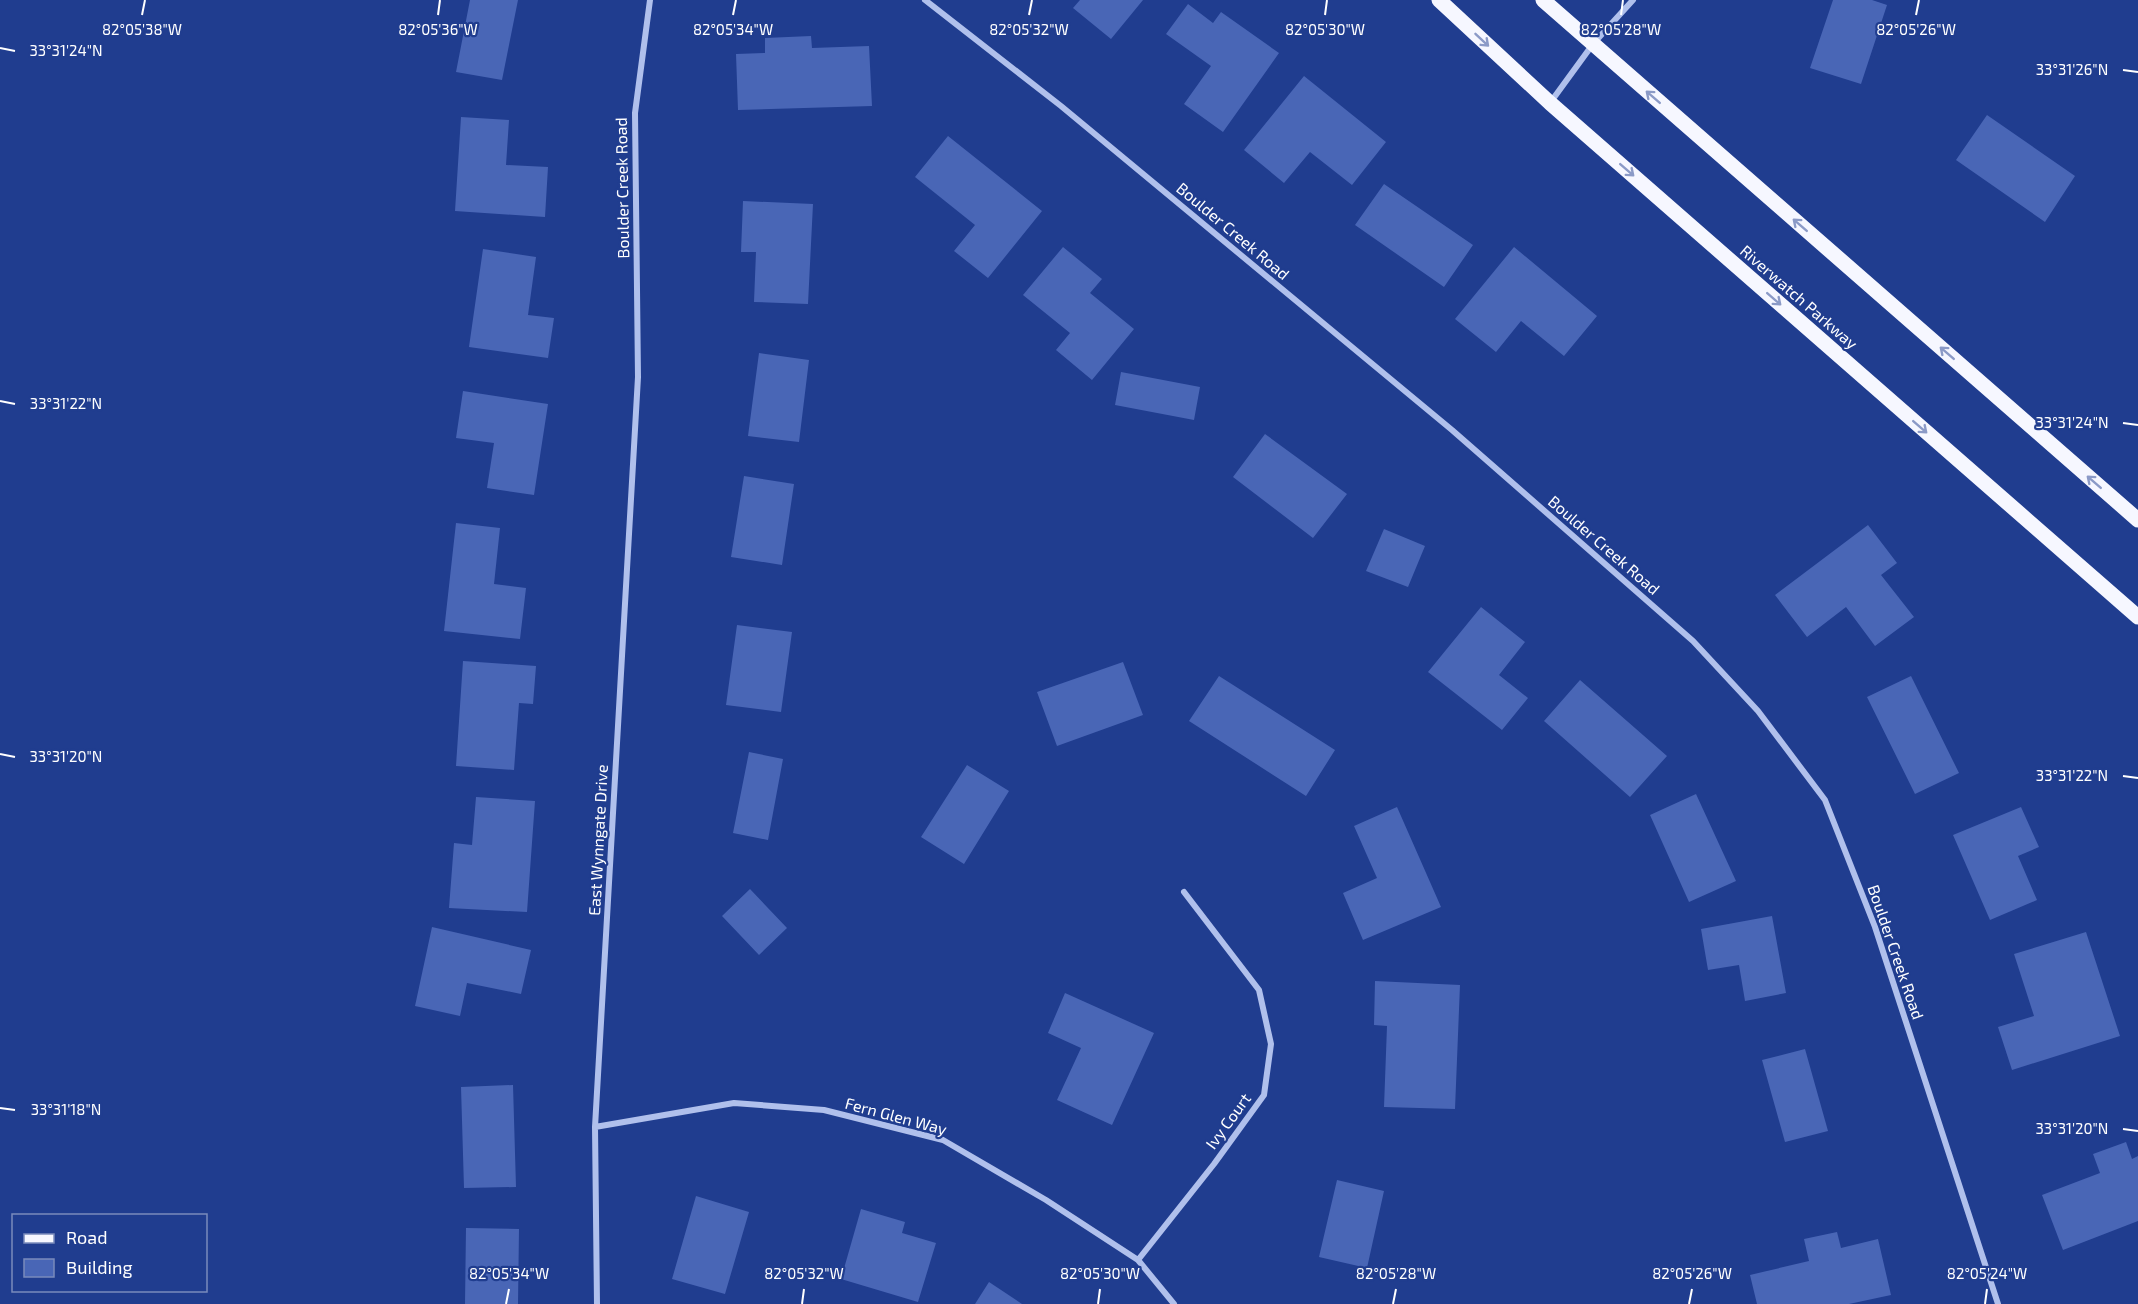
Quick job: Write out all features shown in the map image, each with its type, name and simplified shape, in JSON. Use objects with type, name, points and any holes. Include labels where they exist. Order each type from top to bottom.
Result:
[{"type":"main road","name":"Riverwatch Parkway","points":[[1439,0],[1550,103],[2138,617]]},
{"type":"main road","points":[[1543,0],[2138,520]]},
{"type":"street","name":"Boulder Creek Road","points":[[639,377],[634,113],[650,0]]},
{"type":"street","name":"Boulder Creek Road","points":[[925,0],[1061,106],[1452,430],[1693,641],[1758,711],[1825,800],[1875,927],[1998,1304]]},
{"type":"street","points":[[1550,103],[1593,44],[1633,0]]},
{"type":"street","name":"East Wynngate Drive","points":[[597,1304],[595,1127],[639,377]]},
{"type":"street","name":"Ivy Court","points":[[1138,1260],[1214,1164],[1264,1095],[1271,1044],[1259,990],[1184,892]]},
{"type":"street","name":"Fern Glen Way","points":[[595,1127],[734,1103],[824,1110],[943,1140],[1046,1200],[1138,1260],[1174,1304]]},
{"type":"building","points":[[470,0],[518,0],[502,80],[456,72]]},
{"type":"building","points":[[1080,0],[1143,0],[1111,39],[1073,8]]},
{"type":"building","points":[[1833,0],[1872,0],[1887,5],[1861,84],[1810,68]]},
{"type":"building","points":[[1188,4],[1213,23],[1221,12],[1279,53],[1223,132],[1184,104],[1211,66],[1166,34]]},
{"type":"building","points":[[811,36],[812,48],[869,46],[872,106],[738,110],[736,54],[765,53],[765,38]]},
{"type":"building","points":[[1304,76],[1386,142],[1352,185],[1310,152],[1284,183],[1244,150]]},
{"type":"building","points":[[1987,115],[2075,176],[2045,222],[1956,160]]},
{"type":"building","points":[[461,117],[509,120],[506,165],[548,167],[545,217],[455,211]]},
{"type":"building","points":[[948,136],[1042,211],[988,278],[954,251],[975,225],[915,177]]},
{"type":"building","points":[[1384,184],[1473,245],[1444,287],[1355,225]]},
{"type":"building","points":[[743,201],[813,204],[808,304],[754,302],[756,252],[741,252]]},
{"type":"building","points":[[1063,247],[1102,279],[1090,293],[1134,329],[1092,380],[1056,350],[1070,333],[1023,295]]},
{"type":"building","points":[[1514,247],[1597,316],[1564,356],[1521,321],[1496,352],[1455,319]]},
{"type":"building","points":[[483,249],[536,257],[528,315],[554,318],[548,358],[469,347]]},
{"type":"building","points":[[759,353],[809,360],[799,442],[748,436]]},
{"type":"building","points":[[1121,372],[1200,387],[1194,420],[1115,405]]},
{"type":"building","points":[[463,391],[548,404],[534,495],[487,488],[494,443],[456,438]]},
{"type":"building","points":[[1265,434],[1347,494],[1313,538],[1233,477]]},
{"type":"building","points":[[744,476],[794,484],[782,565],[731,557]]},
{"type":"building","points":[[456,523],[500,528],[494,584],[526,588],[520,639],[444,631]]},
{"type":"building","points":[[1868,525],[1897,563],[1881,575],[1914,617],[1875,646],[1846,607],[1807,637],[1775,595]]},
{"type":"building","points":[[1384,529],[1425,546],[1408,587],[1366,571]]},
{"type":"building","points":[[1481,607],[1525,642],[1499,675],[1528,698],[1502,730],[1428,672]]},
{"type":"building","points":[[737,625],[792,632],[781,712],[726,705]]},
{"type":"building","points":[[463,661],[536,666],[533,704],[519,703],[514,770],[456,766]]},
{"type":"building","points":[[1123,662],[1143,715],[1057,746],[1037,692]]},
{"type":"building","points":[[1219,676],[1335,750],[1306,796],[1189,721]]},
{"type":"building","points":[[1911,676],[1959,773],[1915,794],[1867,697]]},
{"type":"building","points":[[1580,680],[1667,756],[1630,797],[1544,721]]},
{"type":"building","points":[[749,752],[783,759],[768,840],[733,833]]},
{"type":"building","points":[[967,765],[1009,791],[964,864],[921,837]]},
{"type":"building","points":[[1696,794],[1736,881],[1689,902],[1650,815]]},
{"type":"building","points":[[476,797],[535,801],[527,912],[449,908],[454,843],[472,845]]},
{"type":"building","points":[[1397,807],[1441,907],[1363,940],[1343,893],[1377,878],[1354,826]]},
{"type":"building","points":[[2021,807],[2039,847],[2018,856],[2037,900],[1990,920],[1953,835]]},
{"type":"building","points":[[750,889],[787,928],[759,955],[722,916]]},
{"type":"building","points":[[1772,916],[1786,993],[1745,1001],[1739,965],[1708,970],[1701,929]]},
{"type":"building","points":[[432,927],[531,950],[521,994],[467,983],[460,1016],[415,1006]]},
{"type":"building","points":[[2086,932],[2120,1036],[2012,1070],[1998,1027],[2034,1016],[2014,954]]},
{"type":"building","points":[[1375,981],[1460,985],[1455,1109],[1384,1107],[1387,1026],[1374,1025]]},
{"type":"building","points":[[1065,993],[1154,1033],[1112,1125],[1057,1100],[1081,1048],[1048,1033]]},
{"type":"building","points":[[1805,1049],[1828,1131],[1785,1142],[1762,1060]]},
{"type":"building","points":[[513,1085],[516,1187],[464,1188],[461,1087]]},
{"type":"building","points":[[2126,1142],[2132,1159],[2138,1156],[2138,1221],[2063,1250],[2042,1195],[2100,1173],[2093,1154]]},
{"type":"building","points":[[1337,1180],[1384,1191],[1367,1268],[1319,1257]]},
{"type":"building","points":[[696,1196],[749,1212],[725,1294],[672,1279]]},
{"type":"building","points":[[861,1209],[905,1222],[902,1233],[936,1243],[918,1302],[841,1279]]},
{"type":"building","points":[[466,1228],[519,1229],[518,1304],[465,1304]]},
{"type":"building","points":[[1837,1232],[1841,1248],[1878,1239],[1891,1295],[1849,1304],[1757,1304],[1750,1275],[1809,1261],[1804,1239]]},
{"type":"building","points":[[989,1282],[1022,1304],[975,1304]]}]
